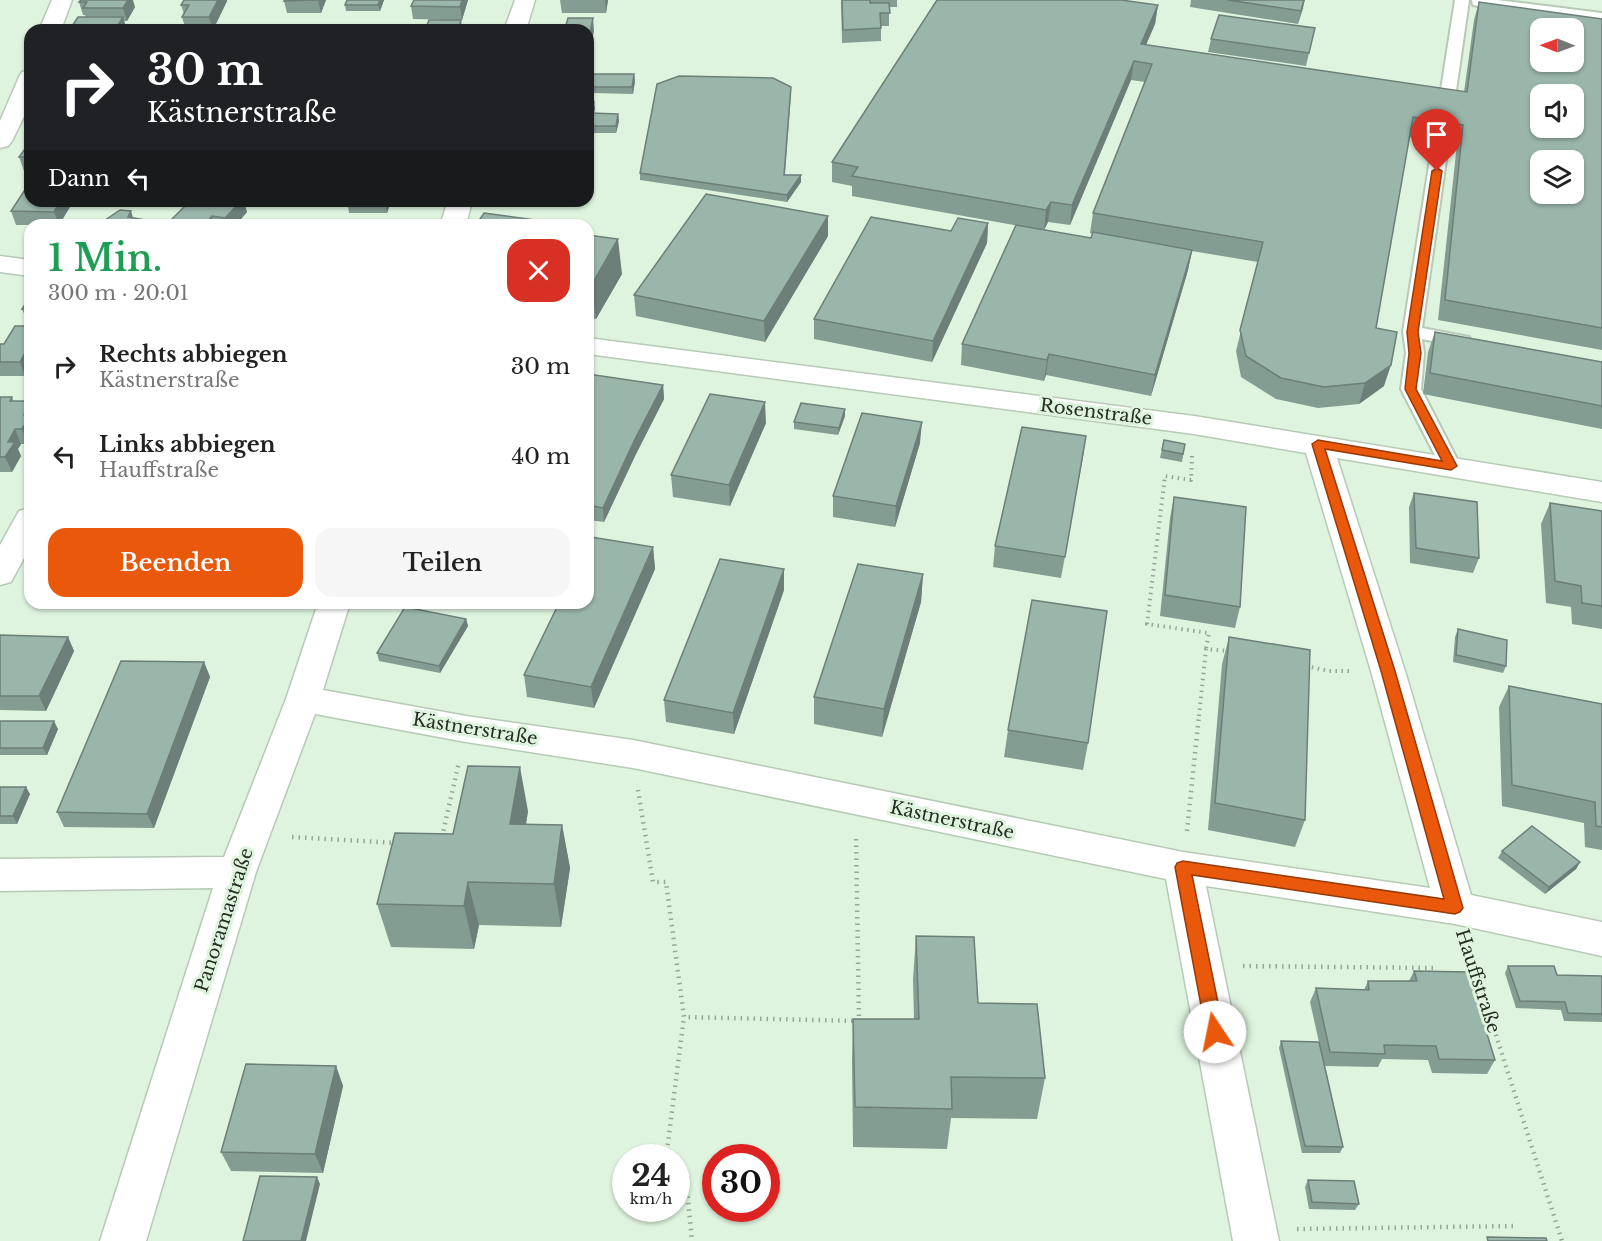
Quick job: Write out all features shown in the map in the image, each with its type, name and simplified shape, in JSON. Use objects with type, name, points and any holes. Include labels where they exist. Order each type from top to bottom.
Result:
[{"type":"street","points":[[52,24],[62,0]]},
{"type":"street","points":[[517,24],[525,0]]},
{"type":"street","points":[[0,141],[22,118]]},
{"type":"street","points":[[0,264],[24,267]]},
{"type":"street","name":"Rosenstraße","points":[[594,347],[1194,425],[1602,492]]},
{"type":"street","name":"Hauffstraße","points":[[1318,444],[1388,671],[1455,908]]},
{"type":"street","points":[[0,574],[24,529]]},
{"type":"street","name":"Panoramastraße","points":[[123,1241],[237,872],[303,699],[332,609]]},
{"type":"street","name":"Kästnerstraße","points":[[303,699],[466,729],[633,754],[1183,867],[1455,908],[1602,939]]},
{"type":"street","points":[[1183,867],[1255,1235]]},
{"type":"street","points":[[0,875],[237,872]]},
{"type":"lane","points":[[1451,466],[1411,389],[1415,353],[1412,332],[1462,0],[1602,17]]},
{"type":"lane","points":[[1412,332],[1479,344]]},
{"type":"path","points":[[1183,867],[1209,633],[1147,624],[1165,476],[1191,480],[1194,425]]},
{"type":"path","points":[[1206,649],[1239,653]]},
{"type":"path","points":[[1296,664],[1329,671],[1388,671]]},
{"type":"path","points":[[440,845],[466,729]]},
{"type":"path","points":[[633,754],[653,882],[666,882],[684,1017],[668,1144]]},
{"type":"path","points":[[684,1017],[859,1021],[856,800]]},
{"type":"path","points":[[252,835],[405,843]]},
{"type":"path","name":"Hauffstraße","points":[[1455,908],[1562,1241]]},
{"type":"path","points":[[1202,966],[1434,968]]},
{"type":"path","points":[[690,1220],[692,1241]]},
{"type":"path","points":[[1255,1235],[1517,1226]]},
{"type":"building","points":[[81,0],[128,0],[123,8],[83,8],[87,2],[79,2]]},
{"type":"building","points":[[184,0],[218,0],[209,17],[182,17],[189,5],[181,5]]},
{"type":"building","points":[[347,0],[380,0],[378,5],[345,5]]},
{"type":"building","points":[[414,0],[462,0],[460,7],[411,6]]},
{"type":"building","points":[[842,0],[889,3],[890,13],[880,13],[881,28],[843,30]]},
{"type":"building","points":[[937,0],[1121,0],[1158,5],[1141,44],[1467,92],[1479,2],[1602,19],[1602,328],[1445,300],[1463,125],[1413,117],[1376,328],[1397,332],[1391,365],[1365,383],[1324,387],[1281,378],[1246,356],[1240,330],[1263,242],[1093,213],[1152,64],[1134,61],[1072,205],[1051,202],[1046,210],[852,176],[858,167],[832,162]]},
{"type":"building","points":[[1228,0],[1304,0],[1301,11]]},
{"type":"building","points":[[1219,15],[1315,28],[1309,53],[1211,39]]},
{"type":"building","points":[[78,17],[123,17],[119,24],[73,24]]},
{"type":"building","points":[[568,18],[593,18],[592,24],[566,24]]},
{"type":"building","points":[[429,20],[461,20],[460,24],[427,24]]},
{"type":"building","points":[[594,74],[634,74],[632,87],[594,87]]},
{"type":"building","points":[[679,76],[773,78],[791,87],[784,175],[801,175],[787,195],[640,173],[657,84]]},
{"type":"building","points":[[594,113],[618,114],[616,126],[594,126]]},
{"type":"building","points":[[24,191],[24,207],[57,207],[54,212],[11,211]]},
{"type":"building","points":[[706,194],[828,216],[764,321],[634,295]]},
{"type":"building","points":[[184,207],[235,207],[225,218],[212,216],[209,219],[172,219]]},
{"type":"building","points":[[120,210],[131,211],[128,217],[139,219],[107,219]]},
{"type":"building","points":[[484,213],[528,219],[480,219]]},
{"type":"building","points":[[871,217],[951,231],[958,218],[988,223],[933,341],[814,319]]},
{"type":"building","points":[[1016,225],[1091,238],[1093,232],[1192,250],[1155,375],[1049,354],[1047,360],[962,344]]},
{"type":"building","points":[[594,236],[618,239],[594,281]]},
{"type":"building","points":[[15,326],[24,326],[24,355],[20,362],[0,362],[0,344],[4,344]]},
{"type":"building","points":[[1435,332],[1602,362],[1602,406],[1430,373]]},
{"type":"building","points":[[594,375],[663,385],[635,439],[603,508],[594,506]]},
{"type":"building","points":[[710,394],[765,402],[729,485],[671,475]]},
{"type":"building","points":[[0,397],[12,397],[10,401],[24,401],[24,426],[22,429],[15,429],[8,442],[15,442],[5,457],[0,457]]},
{"type":"building","points":[[801,403],[845,409],[839,428],[794,422]]},
{"type":"building","points":[[862,413],[922,422],[896,506],[833,496]]},
{"type":"building","points":[[1022,427],[1086,436],[1065,557],[995,546]]},
{"type":"building","points":[[1164,440],[1185,444],[1183,454],[1162,450]]},
{"type":"building","points":[[1414,493],[1477,502],[1479,558],[1416,548]]},
{"type":"building","points":[[1174,497],[1246,507],[1240,607],[1165,595]]},
{"type":"building","points":[[1550,503],[1602,511],[1602,606],[1582,603],[1581,586],[1555,581]]},
{"type":"building","points":[[594,537],[653,547],[591,687],[524,675],[556,609],[594,609]]},
{"type":"building","points":[[720,559],[784,569],[733,713],[664,700]]},
{"type":"building","points":[[858,564],[923,574],[884,709],[814,697]]},
{"type":"building","points":[[1032,600],[1107,611],[1088,743],[1008,730]]},
{"type":"building","points":[[404,609],[415,609],[466,619],[439,666],[377,653]]},
{"type":"building","points":[[1458,629],[1507,640],[1506,666],[1456,655]]},
{"type":"building","points":[[0,635],[68,637],[39,696],[0,696]]},
{"type":"building","points":[[1229,637],[1310,650],[1305,820],[1215,803]]},
{"type":"building","points":[[121,661],[204,662],[147,814],[57,812]]},
{"type":"building","points":[[1509,686],[1602,704],[1602,827],[1596,826],[1595,802],[1512,785]]},
{"type":"building","points":[[0,721],[54,721],[43,748],[0,748]]},
{"type":"building","points":[[468,766],[520,767],[510,824],[562,825],[554,884],[468,882],[464,906],[377,904],[395,833],[453,834]]},
{"type":"building","points":[[0,787],[26,787],[13,816],[0,816]]},
{"type":"building","points":[[1532,826],[1580,862],[1549,887],[1502,851]]},
{"type":"building","points":[[916,936],[974,937],[978,1003],[1037,1004],[1045,1078],[951,1077],[952,1109],[855,1107],[853,1019],[919,1019]]},
{"type":"building","points":[[1508,966],[1554,966],[1557,975],[1602,976],[1602,1014],[1568,1013],[1565,1002],[1520,1001]]},
{"type":"building","points":[[1414,971],[1468,972],[1495,1060],[1439,1059],[1436,1046],[1384,1045],[1385,1054],[1330,1052],[1316,988],[1369,990],[1368,981],[1417,981]]},
{"type":"building","points":[[1281,1041],[1319,1042],[1343,1147],[1305,1146]]},
{"type":"building","points":[[246,1064],[336,1066],[315,1154],[221,1152]]},
{"type":"building","points":[[260,1176],[317,1177],[301,1241],[243,1241]]},
{"type":"building","points":[[1308,1180],[1354,1181],[1359,1204],[1312,1202]]},
{"type":"building","points":[[1487,1237],[1546,1238],[1547,1241],[1488,1241]]},
{"type":"route","points":[[1215,1032],[1183,867],[1455,908],[1388,671],[1318,444],[1451,466],[1411,389],[1415,353],[1412,332],[1437,171]]}]
